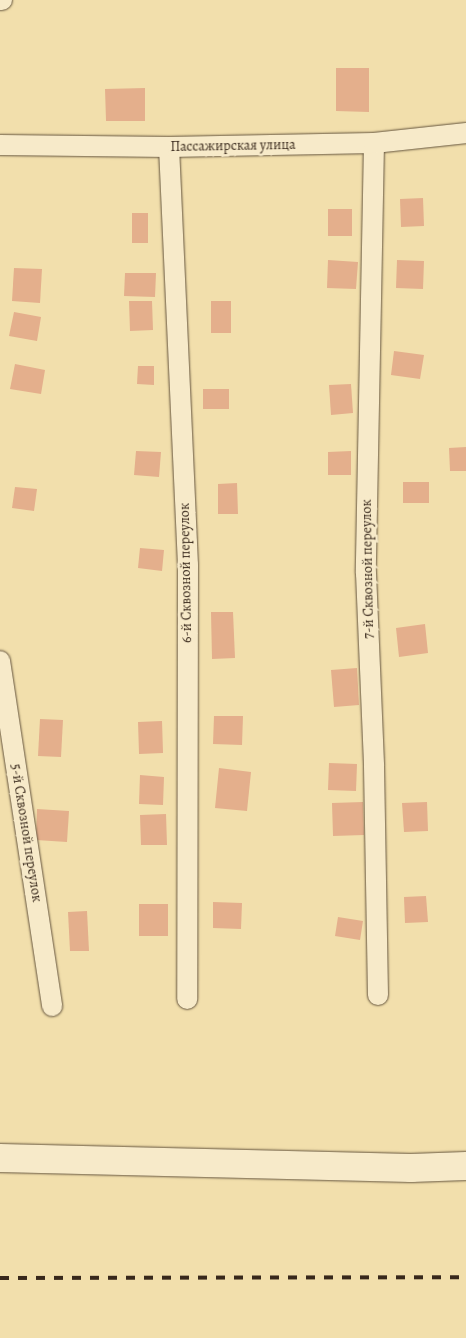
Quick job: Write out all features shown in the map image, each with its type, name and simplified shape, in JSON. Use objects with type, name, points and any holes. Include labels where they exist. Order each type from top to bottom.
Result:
[{"type":"street","name":"Пассажирская улица","points":[[0,145],[169,147],[374,143],[466,133]]},
{"type":"street","name":"7-й Сквозной переулок","points":[[374,143],[366,573],[374,766],[378,995]]},
{"type":"street","name":"6-й Сквозной переулок","points":[[169,147],[188,565],[187,999]]},
{"type":"street","name":"5-й Сквозной переулок","points":[[0,660],[52,1006]]},
{"type":"street","points":[[0,1158],[411,1168],[466,1166]]},
{"type":"building","points":[[336,68],[369,68],[369,112],[336,111]]},
{"type":"building","points":[[145,88],[145,121],[106,121],[105,89]]},
{"type":"building","points":[[423,198],[424,226],[401,227],[400,199]]},
{"type":"building","points":[[328,209],[352,209],[352,236],[328,236]]},
{"type":"building","points":[[132,213],[148,213],[148,243],[132,243]]},
{"type":"building","points":[[328,260],[358,262],[356,289],[327,288]]},
{"type":"building","points":[[397,260],[424,261],[423,289],[396,288]]},
{"type":"building","points":[[14,268],[42,269],[40,303],[12,301]]},
{"type":"building","points":[[125,273],[156,273],[155,297],[124,296]]},
{"type":"building","points":[[129,301],[152,301],[153,330],[130,331]]},
{"type":"building","points":[[211,301],[231,301],[231,333],[211,333]]},
{"type":"building","points":[[14,312],[41,317],[37,341],[9,336]]},
{"type":"building","points":[[394,351],[424,355],[420,379],[391,375]]},
{"type":"building","points":[[15,364],[45,370],[41,394],[10,389]]},
{"type":"building","points":[[138,366],[154,366],[154,385],[137,384]]},
{"type":"building","points":[[351,384],[353,413],[331,415],[329,385]]},
{"type":"building","points":[[203,389],[229,389],[229,409],[203,409]]},
{"type":"building","points":[[466,447],[466,471],[450,471],[449,448]]},
{"type":"building","points":[[136,451],[161,452],[159,477],[134,475]]},
{"type":"building","points":[[351,451],[351,475],[328,475],[328,452]]},
{"type":"building","points":[[403,482],[429,482],[429,503],[403,503]]},
{"type":"building","points":[[237,483],[238,514],[218,514],[218,484]]},
{"type":"building","points":[[15,487],[37,489],[34,511],[12,508]]},
{"type":"building","points":[[140,548],[164,550],[162,571],[138,568]]},
{"type":"building","points":[[211,612],[233,612],[235,658],[212,659]]},
{"type":"building","points":[[425,624],[428,653],[399,657],[396,628]]},
{"type":"building","points":[[357,668],[359,705],[334,707],[331,670]]},
{"type":"building","points":[[214,716],[243,716],[242,745],[213,744]]},
{"type":"building","points":[[40,719],[63,720],[61,757],[38,756]]},
{"type":"building","points":[[162,721],[163,753],[139,754],[138,722]]},
{"type":"building","points":[[329,763],[357,764],[356,791],[328,790]]},
{"type":"building","points":[[219,768],[251,772],[247,811],[215,808]]},
{"type":"building","points":[[140,775],[164,777],[163,805],[139,804]]},
{"type":"building","points":[[363,802],[364,835],[333,836],[332,803]]},
{"type":"building","points":[[427,802],[428,831],[404,832],[402,803]]},
{"type":"building","points":[[37,809],[69,811],[67,842],[36,840]]},
{"type":"building","points":[[166,814],[167,845],[141,845],[140,815]]},
{"type":"building","points":[[426,896],[428,922],[405,923],[404,897]]},
{"type":"building","points":[[213,902],[242,903],[241,929],[213,928]]},
{"type":"building","points":[[139,904],[168,904],[168,936],[139,936]]},
{"type":"building","points":[[87,911],[89,951],[70,951],[68,912]]},
{"type":"building","points":[[338,917],[363,921],[360,940],[335,936]]},
{"type":"railway","points":[[0,1278],[466,1277]]}]
